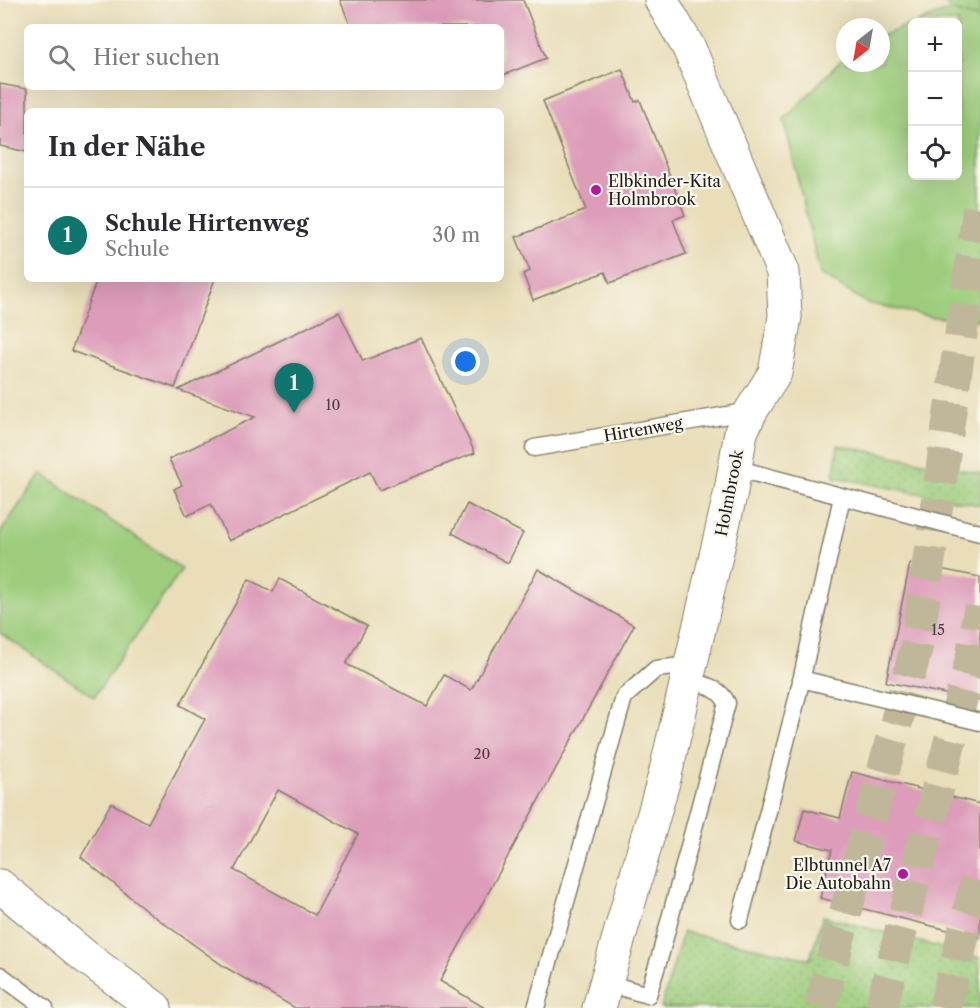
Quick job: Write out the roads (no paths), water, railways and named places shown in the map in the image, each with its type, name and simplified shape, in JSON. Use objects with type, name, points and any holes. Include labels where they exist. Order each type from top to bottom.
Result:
[{"type":"street","name":"Holmbrook","points":[[603,996],[665,775],[735,468],[741,432],[751,411],[776,373],[785,317],[783,272],[689,48],[661,0]]},
{"type":"street","points":[[0,886],[87,958],[155,1008]]},
{"type":"lane","name":"Hirtenweg","points":[[534,448],[751,411]]},
{"type":"lane","points":[[735,468],[980,533]]},
{"type":"lane","points":[[740,920],[801,679],[842,497]]},
{"type":"lane","points":[[536,1008],[624,697],[656,669],[689,672],[716,688],[727,703],[660,956],[648,995],[603,996]]},
{"type":"lane","points":[[801,679],[980,722]]},
{"type":"lane","points":[[0,975],[45,1008]]},
{"type":"tunnel","points":[[820,1008],[917,645],[980,200]]},
{"type":"tunnel","points":[[881,1008],[972,657],[980,607]]},
{"type":"tunnel","points":[[945,1008],[980,868]]},
{"type":"place","name":"Elbkinder-Kita Holmbrook","points":[[596,190]]},
{"type":"place","name":"Schule Hirtenweg","points":[[294,413]]},
{"type":"place","name":"Elbtunnel A7 Die Autobahn","points":[[903,874]]}]
